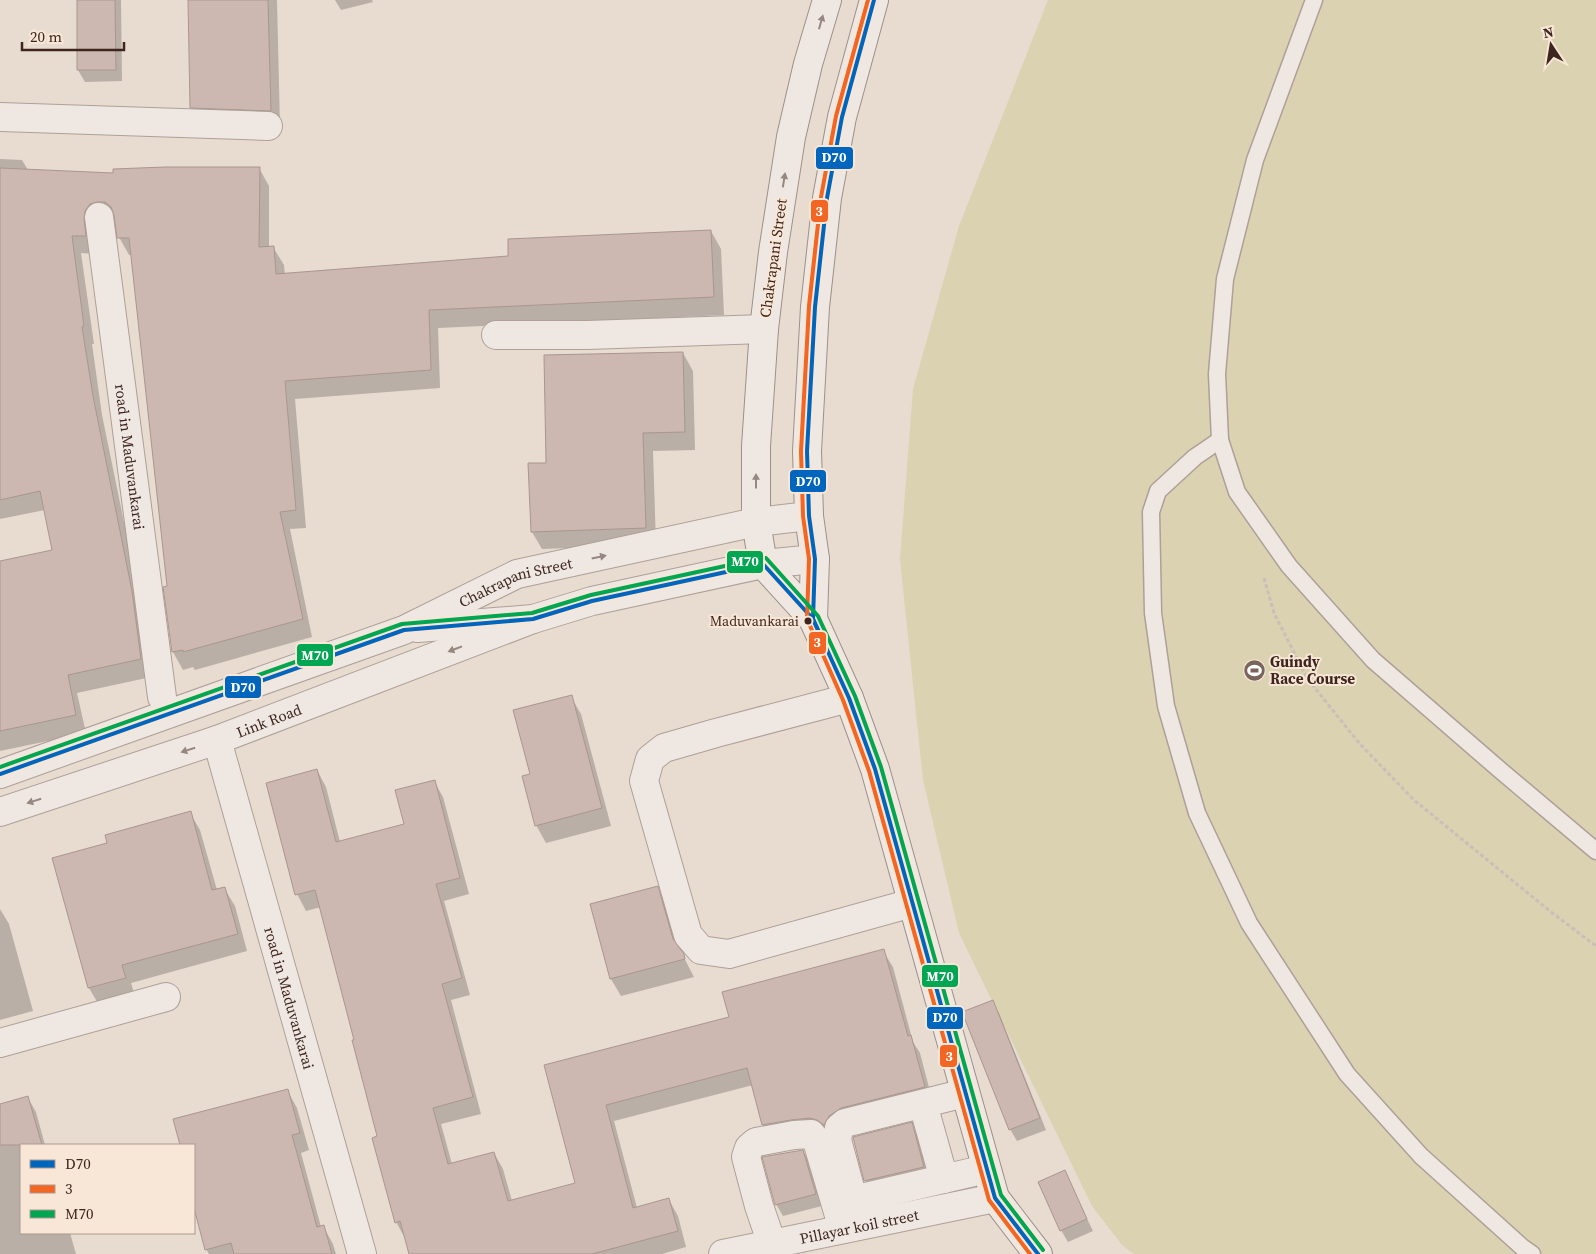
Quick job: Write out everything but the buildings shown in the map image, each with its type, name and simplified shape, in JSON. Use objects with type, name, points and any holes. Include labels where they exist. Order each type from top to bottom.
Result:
[{"type":"street","name":"Chakrapani Street","points":[[763,564],[756,522],[756,446],[764,329],[773,252],[791,137],[808,64],[827,0]]},
{"type":"street","points":[[813,620],[815,559],[809,516],[807,451],[816,306],[827,198],[842,116],[874,0]]},
{"type":"street","points":[[0,117],[268,126]]},
{"type":"street","name":"road in Maduvankarai","points":[[99,217],[162,697]]},
{"type":"street","points":[[496,334],[588,335],[764,329]]},
{"type":"street","name":"Chakrapani Street","points":[[404,630],[517,574],[756,522],[809,516]]},
{"type":"street","name":"Chakrapani Street","points":[[404,630],[533,619],[592,601],[763,564],[815,559]]},
{"type":"street","points":[[763,564],[813,620],[849,698],[875,769],[995,1198],[1038,1254]]},
{"type":"street","points":[[0,754],[517,574]]},
{"type":"street","name":"Link Road","points":[[0,812],[217,740],[533,619]]},
{"type":"street","points":[[0,774],[404,630]]},
{"type":"street","points":[[849,698],[664,748],[650,759],[644,781],[688,935],[701,950],[729,954],[912,903]]},
{"type":"street","name":"road in Maduvankarai","points":[[217,740],[362,1254]]},
{"type":"street","points":[[0,1043],[166,997]]},
{"type":"street","points":[[852,1218],[837,1140],[839,1128],[845,1123],[965,1093]]},
{"type":"street","points":[[923,1104],[944,1179]]},
{"type":"street","points":[[772,1244],[759,1206],[746,1156],[749,1148],[756,1142],[810,1134],[817,1141],[852,1218]]},
{"type":"street","points":[[852,1218],[944,1179],[986,1168]]},
{"type":"street","name":"Pillayar koil street","points":[[723,1254],[772,1244],[852,1218],[995,1198]]},
{"type":"lane","points":[[1314,0],[1256,160],[1225,279],[1217,374],[1220,440],[1237,492],[1289,566],[1373,660],[1596,851]]},
{"type":"lane","points":[[1220,440],[1195,457],[1158,491],[1151,512],[1153,612],[1166,706],[1197,813],[1250,923],[1347,1074],[1421,1156],[1532,1254]]},
{"type":"path","points":[[1263,574],[1274,613],[1307,678],[1358,743],[1414,800],[1596,946]]},
{"type":"shaded area","name":"Guindy Race Course","points":[[1048,0],[1596,0],[1596,1254],[1134,1254],[1122,1245],[1092,1206],[959,933],[923,780],[900,560],[913,389],[959,226]]},
{"type":"transit line","name":"3","points":[[868,0],[836,116],[821,197],[809,306],[801,451],[803,516],[809,559],[807,619],[843,700],[869,771],[989,1200],[1030,1254]]},
{"type":"transit line","name":"D70","points":[[823,641],[813,619],[815,559],[809,516],[807,451],[815,307],[827,198],[842,117],[874,0]]},
{"type":"transit line","name":"M70","points":[[0,767],[402,624],[532,613],[591,595],[766,558],[818,616],[855,696],[881,767],[1001,1195],[1043,1250]]},
{"type":"transit line","name":"D70","points":[[0,774],[404,630],[533,619],[592,601],[763,564],[813,619],[849,698],[875,769],[995,1198],[1038,1254]]},
{"type":"place","name":"Maduvankarai","points":[[808,621]]},
{"type":"place","name":"Guindy Race Course","points":[[1254,670]]}]
